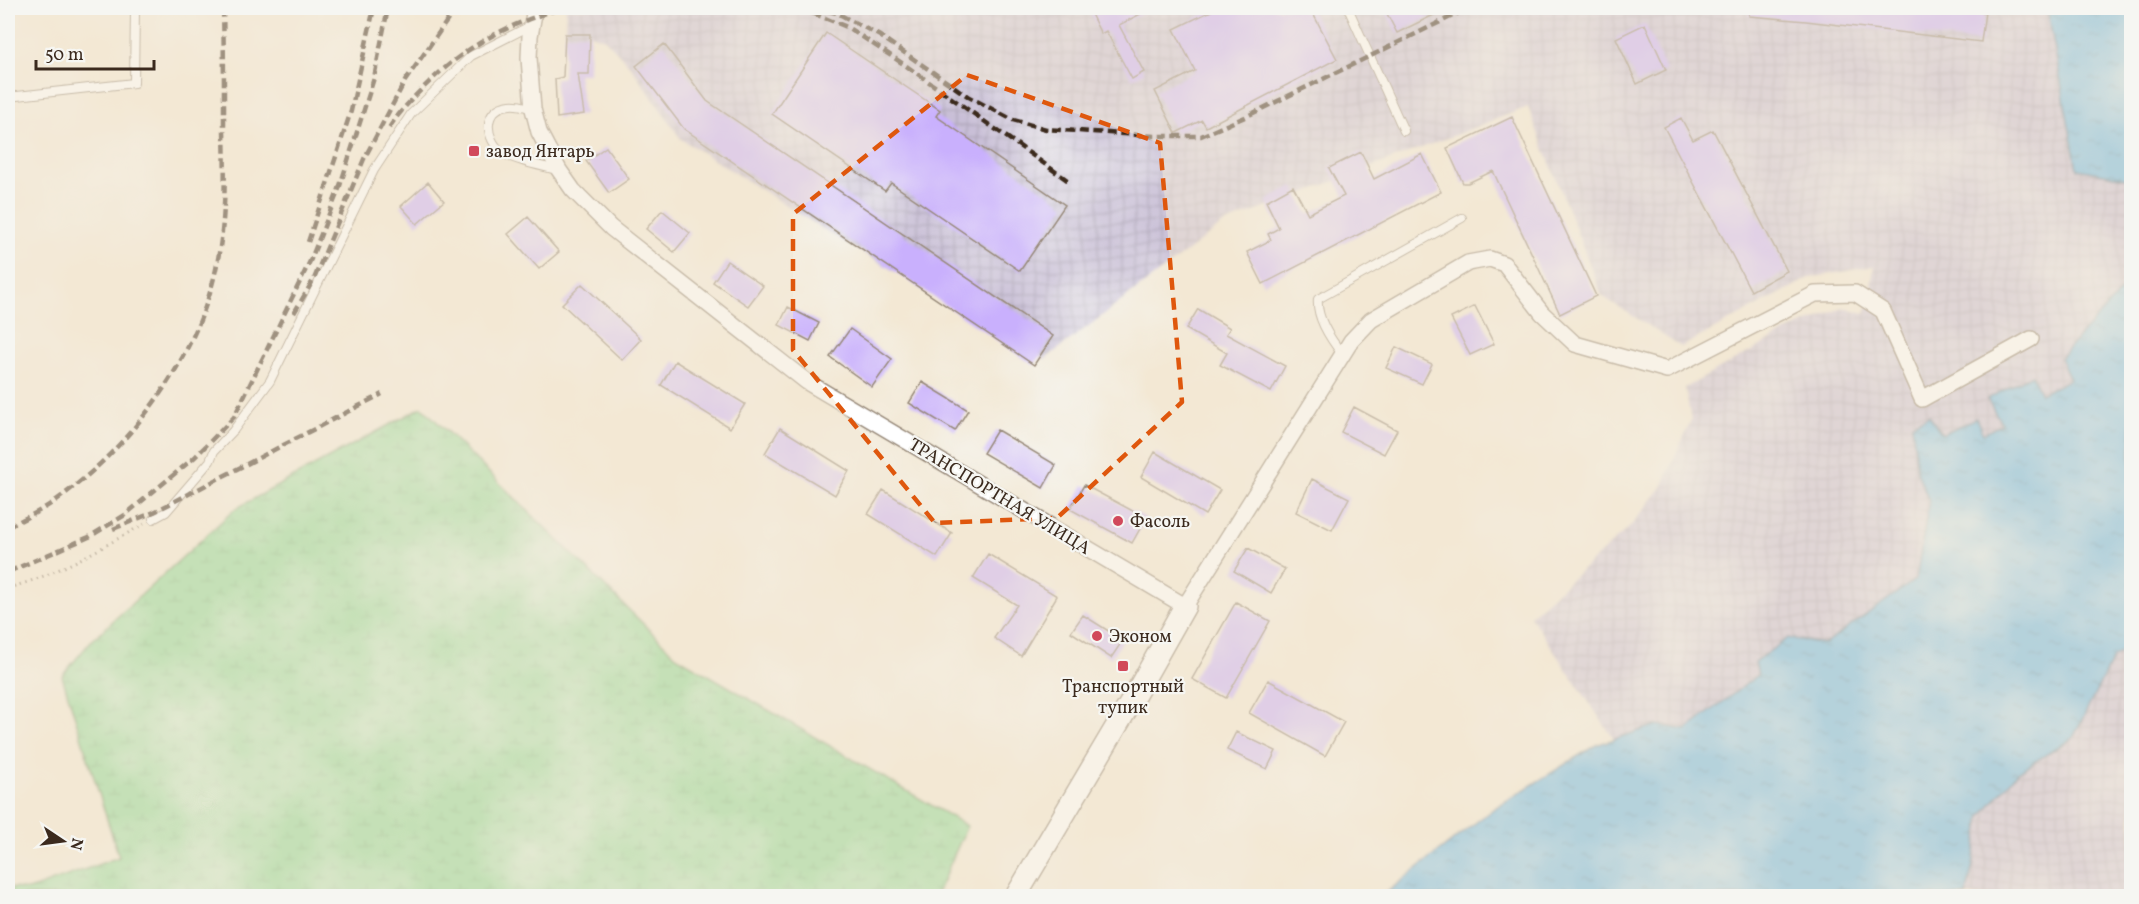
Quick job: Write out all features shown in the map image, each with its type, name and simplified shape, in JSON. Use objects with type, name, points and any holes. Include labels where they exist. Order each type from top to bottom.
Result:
[{"type":"street","points":[[533,109],[530,58],[535,8]]},
{"type":"street","name":"ТРАНСПОРТНАЯ УЛИЦА","points":[[533,109],[539,132],[559,170],[573,190],[611,228],[807,382],[1185,606]]},
{"type":"street","points":[[1016,897],[1127,710],[1185,606],[1351,341],[1371,320],[1468,263],[1490,259],[1504,264],[1542,313],[1575,344],[1667,370],[1815,294],[1855,292],[1882,311],[1922,399],[2031,339]]},
{"type":"lane","points":[[8,97],[134,83],[135,8]]},
{"type":"lane","points":[[1348,8],[1404,131]]},
{"type":"lane","points":[[153,519],[165,512],[210,461],[214,451],[233,431],[270,381],[374,170],[411,114],[471,56],[532,25]]},
{"type":"lane","points":[[533,109],[520,105],[508,105],[499,109],[487,126],[489,138],[504,154],[559,170]]},
{"type":"lane","points":[[1342,355],[1317,309],[1318,299],[1462,219]]},
{"type":"path","points":[[8,588],[64,568],[153,519]]},
{"type":"highlighted area","points":[[967,75],[1160,143],[1182,402],[1057,518],[935,523],[793,350],[793,214]]},
{"type":"shaded area","points":[[566,8],[2047,8],[2077,169],[2131,179],[2131,280],[2070,379],[2041,394],[2032,376],[2002,424],[1983,434],[1976,418],[1942,434],[1917,472],[1929,501],[1916,579],[1825,644],[1758,675],[1686,730],[1657,725],[1614,739],[1530,616],[1630,527],[1662,487],[1691,420],[1685,388],[1791,329],[1843,308],[1865,313],[1869,302],[1874,266],[1809,278],[1681,347],[1602,296],[1528,107],[1223,224],[1045,359],[841,240],[681,139],[631,67],[605,39],[590,34],[565,34]]},
{"type":"shaded area","points":[[2131,645],[2131,896],[1966,896],[1980,816],[2018,772],[2073,738],[2113,658]]},
{"type":"green space","points":[[422,407],[676,656],[967,826],[936,896],[8,896],[8,887],[29,890],[119,857],[62,676],[91,641],[235,509]]},
{"type":"water","points":[[2047,8],[2131,8],[2131,179],[2077,169]]},
{"type":"water","points":[[2131,280],[2131,645],[2113,658],[2073,738],[2018,772],[1981,816],[1966,896],[1382,896],[1493,809],[1596,745],[1657,725],[1686,730],[1758,675],[1755,662],[1788,638],[1825,644],[1916,579],[1929,501],[1917,472],[1912,424],[1929,415],[1942,434],[1976,418],[1983,434],[2002,424],[1987,399],[2032,375],[2041,394],[2070,379],[2060,358]]},
{"type":"building","points":[[1088,8],[1152,8],[1119,25],[1144,72],[1132,79],[1106,31],[1101,34]]},
{"type":"building","points":[[1217,8],[1310,8],[1337,59],[1206,127],[1202,120],[1176,133],[1155,91],[1195,71],[1174,29]]},
{"type":"building","points":[[1384,8],[1448,8],[1397,33]]},
{"type":"building","points":[[1750,8],[1948,8],[1985,12],[1981,42],[1749,16]]},
{"type":"building","points":[[1645,24],[1666,70],[1637,84],[1616,38]]},
{"type":"building","points":[[826,33],[940,110],[936,116],[1065,205],[1020,271],[891,183],[885,191],[772,114]]},
{"type":"building","points":[[565,34],[590,34],[589,74],[578,74],[584,114],[557,118],[555,79],[563,77]]},
{"type":"building","points":[[664,44],[707,101],[1053,336],[1034,365],[684,129],[636,66]]},
{"type":"building","points":[[1512,117],[1596,296],[1560,314],[1493,171],[1468,183],[1463,183],[1447,148]]},
{"type":"building","points":[[1681,118],[1693,140],[1713,130],[1787,271],[1751,291],[1664,127]]},
{"type":"building","points":[[606,147],[629,179],[609,193],[586,161]]},
{"type":"building","points":[[1361,152],[1374,179],[1422,154],[1441,192],[1263,284],[1247,252],[1271,240],[1268,234],[1279,228],[1266,201],[1293,186],[1308,214],[1344,196],[1329,168]]},
{"type":"building","points":[[428,182],[444,201],[417,224],[401,206]]},
{"type":"building","points":[[662,210],[690,233],[674,252],[646,229]]},
{"type":"building","points":[[528,217],[559,252],[539,269],[508,234]]},
{"type":"building","points":[[727,261],[763,286],[748,306],[713,282]]},
{"type":"building","points":[[582,284],[641,339],[622,360],[562,304]]},
{"type":"building","points":[[1475,306],[1494,344],[1470,355],[1451,318]]},
{"type":"building","points":[[788,307],[819,323],[810,341],[779,325]]},
{"type":"building","points":[[1198,309],[1230,328],[1226,334],[1285,366],[1271,392],[1220,365],[1227,353],[1186,329]]},
{"type":"building","points":[[850,329],[892,359],[872,387],[830,357]]},
{"type":"building","points":[[1396,347],[1432,364],[1422,384],[1386,368]]},
{"type":"building","points":[[675,361],[745,404],[730,428],[661,385]]},
{"type":"building","points":[[922,382],[968,410],[955,431],[909,403]]},
{"type":"building","points":[[1354,407],[1397,430],[1384,454],[1341,432]]},
{"type":"building","points":[[780,428],[849,471],[835,495],[765,453]]},
{"type":"building","points":[[997,430],[1056,465],[1043,488],[983,453]]},
{"type":"building","points":[[1155,452],[1220,490],[1205,515],[1141,477]]},
{"type":"building","points":[[1312,479],[1349,498],[1332,530],[1296,512]]},
{"type":"building","points":[[1084,485],[1146,518],[1132,543],[1070,509]]},
{"type":"building","points":[[883,490],[952,533],[937,557],[868,514]]},
{"type":"building","points":[[1248,548],[1285,569],[1271,593],[1234,571]]},
{"type":"building","points":[[988,554],[1057,596],[1021,656],[994,638],[1017,605],[973,578]]},
{"type":"building","points":[[1236,602],[1270,621],[1226,698],[1192,679]]},
{"type":"building","name":"Эконом","points":[[1083,615],[1123,640],[1111,658],[1071,632]]},
{"type":"building","points":[[1268,680],[1344,722],[1325,756],[1249,713]]},
{"type":"building","points":[[1236,732],[1276,751],[1267,769],[1227,750]]},
{"type":"railway","points":[[8,527],[55,501],[112,452],[161,392],[198,325],[211,289],[223,222],[225,177],[223,8]]},
{"type":"railway","points":[[308,242],[351,111],[374,8]]},
{"type":"railway","points":[[8,572],[89,537],[125,515],[195,457],[234,417],[311,259],[339,189],[374,78],[388,8]]},
{"type":"railway","points":[[294,313],[314,279],[364,159],[405,81],[456,8]]},
{"type":"railway","points":[[389,128],[421,90],[469,49],[521,22],[562,8]]},
{"type":"railway","points":[[800,8],[847,27],[905,65],[1070,182]]},
{"type":"railway","points":[[814,8],[837,13],[880,36],[969,97],[1013,120],[1046,129],[1155,136],[1201,136],[1245,117],[1469,8]]},
{"type":"railway","points":[[113,529],[154,512],[382,394]]},
{"type":"place","name":"завод Янтарь","points":[[474,151]]},
{"type":"place","name":"Фасоль","points":[[1118,521]]},
{"type":"place","name":"Эконом","points":[[1097,636]]},
{"type":"place","name":"Транспортный тупик","points":[[1123,666]]}]
